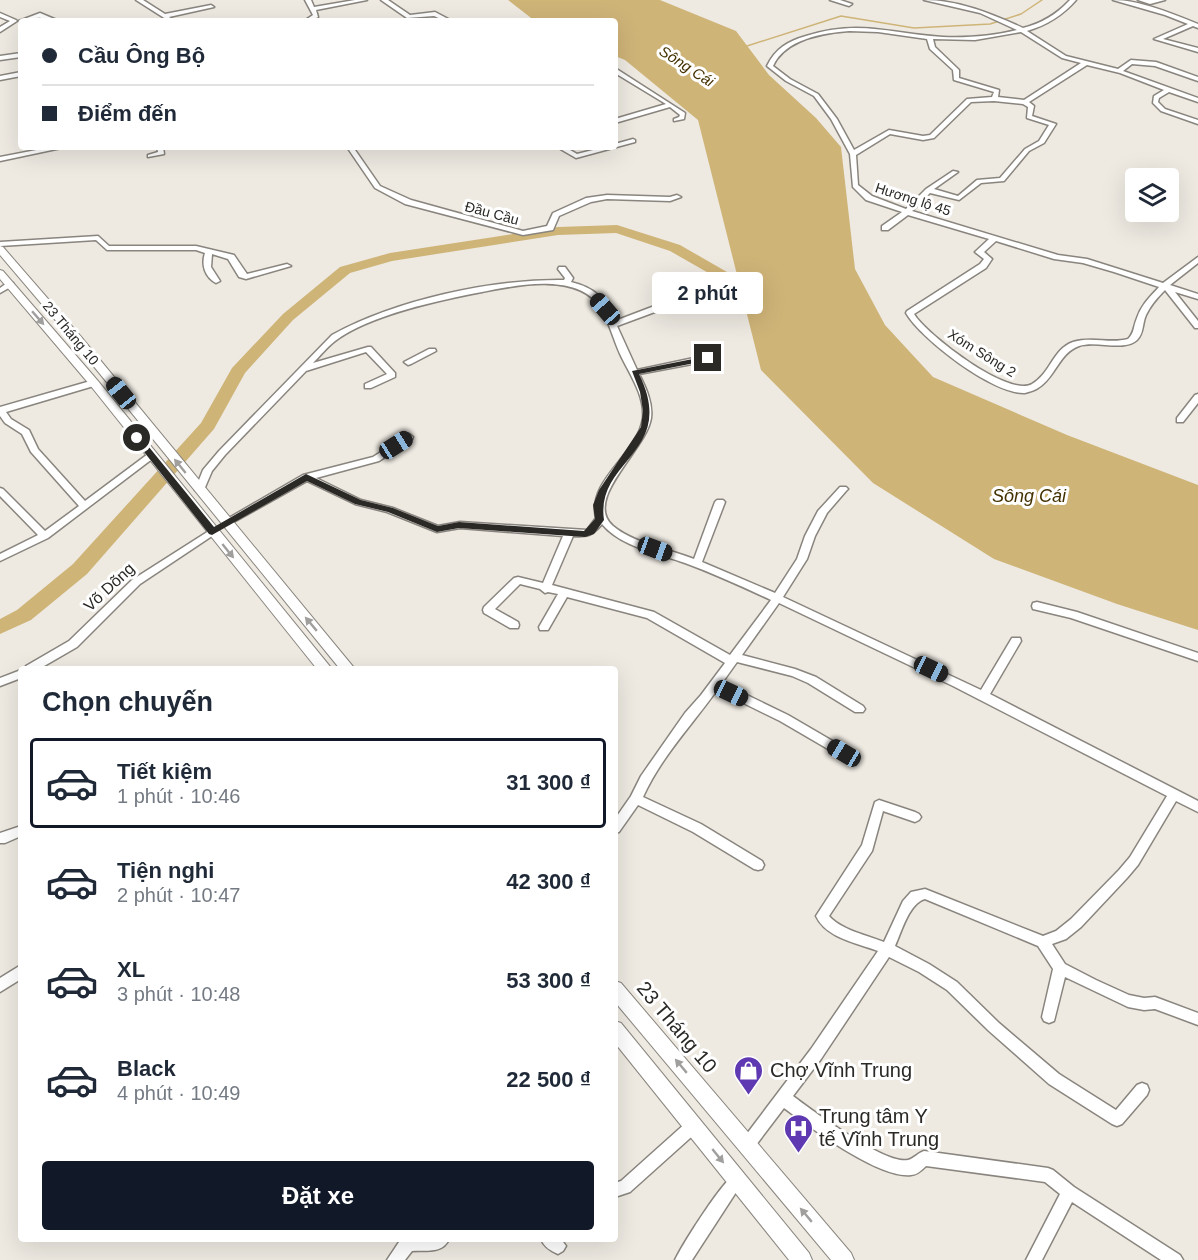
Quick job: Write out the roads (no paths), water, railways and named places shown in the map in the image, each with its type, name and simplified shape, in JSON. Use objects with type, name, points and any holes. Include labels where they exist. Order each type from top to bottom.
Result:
[{"type":"main road","name":"23 Tháng 10","points":[[0,249],[78,340],[199,489]]},
{"type":"main road","name":"23 Tháng 10","points":[[0,273],[5,288],[94,383],[212,532]]},
{"type":"main road","points":[[5,288],[26,280]]},
{"type":"main road","points":[[199,489],[346,666]]},
{"type":"main road","points":[[227,522],[212,532],[323,666]]},
{"type":"main road","name":"23 Tháng 10","points":[[618,992],[844,1260]]},
{"type":"main road","points":[[618,1034],[802,1260]]},
{"type":"street","points":[[139,0],[168,18]]},
{"type":"street","points":[[308,0],[316,16],[312,18]]},
{"type":"street","points":[[314,9],[364,0]]},
{"type":"street","points":[[384,0],[409,17],[435,14],[443,18]]},
{"type":"street","points":[[833,0],[849,4]]},
{"type":"street","points":[[927,0],[971,9],[1020,29],[1053,52],[1119,71],[1198,100]]},
{"type":"street","name":"Hương lộ 45","points":[[1073,0],[1055,17],[1020,29],[975,37],[930,38],[846,29],[786,45],[771,61],[772,68],[816,95],[834,119],[853,154],[854,182],[857,189],[870,198],[907,212],[1058,257],[1084,261],[1198,297]]},
{"type":"street","points":[[1116,0],[1196,25]]},
{"type":"street","points":[[1141,0],[1150,2],[1162,0]]},
{"type":"street","points":[[164,16],[211,7]]},
{"type":"street","points":[[0,15],[18,21]]},
{"type":"street","points":[[29,18],[39,15],[48,18]]},
{"type":"street","points":[[0,30],[18,21]]},
{"type":"street","points":[[1196,25],[1157,39],[1198,50]]},
{"type":"street","points":[[930,38],[931,47],[954,68],[956,79],[997,91],[994,99]]},
{"type":"street","points":[[0,58],[18,55]]},
{"type":"street","points":[[1119,71],[1131,62],[1152,63],[1198,79]]},
{"type":"street","points":[[1025,102],[1085,63]]},
{"type":"street","points":[[618,72],[683,114],[682,118],[676,120]]},
{"type":"street","points":[[0,78],[18,75]]},
{"type":"street","points":[[1169,89],[1156,97],[1155,102],[1160,108],[1198,122]]},
{"type":"street","points":[[853,154],[889,132],[923,138],[932,137],[967,101],[974,98],[1025,102],[1031,106],[1029,117],[1053,124],[1042,142],[1027,150],[1002,180],[979,181],[959,198],[928,190]]},
{"type":"street","points":[[618,120],[671,105]]},
{"type":"street","points":[[618,146],[633,141]]},
{"type":"street","points":[[0,159],[47,150]]},
{"type":"street","points":[[150,156],[162,153],[161,150]]},
{"type":"street","name":"Đầu Cầu","points":[[352,150],[371,181],[385,192],[408,202],[523,233],[550,228],[556,215],[589,200],[607,197],[670,199],[677,196]]},
{"type":"street","points":[[565,150],[576,156],[601,150]]},
{"type":"street","points":[[885,228],[907,212],[928,190],[955,172]]},
{"type":"street","points":[[0,244],[98,238],[107,248],[188,247],[231,257],[242,275],[246,277],[287,266]]},
{"type":"street","name":"Xóm Sông 2","points":[[995,238],[979,252],[988,259],[983,266],[910,313],[916,324],[956,355],[995,380],[1015,389],[1023,390],[1037,385],[1071,346],[1080,342],[1125,343],[1131,340],[1138,334],[1140,319],[1147,305],[1164,285]]},
{"type":"street","points":[[210,252],[206,260],[206,267],[216,281]]},
{"type":"street","points":[[1198,259],[1164,285],[1198,326]]},
{"type":"street","points":[[562,269],[569,278],[567,282]]},
{"type":"street","points":[[199,489],[208,470],[222,453],[338,334],[400,310],[452,296],[520,284],[567,282],[579,285],[591,293],[614,324],[621,347],[644,392],[647,421],[641,436],[603,490],[598,505],[600,520],[635,541],[698,563],[984,694],[1198,807]]},
{"type":"street","points":[[614,324],[668,303]]},
{"type":"street","points":[[304,369],[368,350],[392,375],[368,386]]},
{"type":"street","points":[[408,362],[432,351]]},
{"type":"street","points":[[634,373],[708,358]]},
{"type":"street","points":[[84,505],[34,450],[27,434],[8,421],[1,407],[94,383]]},
{"type":"street","points":[[1180,420],[1184,411],[1198,397]]},
{"type":"street","points":[[227,522],[306,477],[376,459],[409,437]]},
{"type":"street","points":[[0,558],[45,536],[152,457]]},
{"type":"street","points":[[306,477],[358,502],[390,510],[437,529],[459,525],[585,534],[590,532],[600,520]]},
{"type":"street","points":[[618,824],[636,799],[649,773],[777,599],[802,559],[810,536],[823,511],[843,489]]},
{"type":"street","points":[[0,491],[45,536]]},
{"type":"street","points":[[698,563],[720,501]]},
{"type":"street","name":"Võ Dõng","points":[[35,666],[73,644],[143,577],[212,532]]},
{"type":"street","points":[[545,589],[569,534]]},
{"type":"street","points":[[514,625],[488,610],[518,580],[650,615],[732,659],[795,673],[812,680],[859,709]]},
{"type":"street","points":[[544,627],[565,592]]},
{"type":"street","points":[[1037,606],[1073,615],[1198,657]]},
{"type":"street","points":[[984,694],[1016,641]]},
{"type":"street","points":[[0,682],[18,675]]},
{"type":"street","points":[[714,684],[783,718],[844,753]]},
{"type":"street","points":[[1043,942],[1061,935],[1123,874],[1134,861],[1174,794]]},
{"type":"street","points":[[636,799],[697,828],[758,865]]},
{"type":"street","points":[[915,817],[879,806],[868,847],[822,916],[826,923],[887,949],[952,986],[994,1027],[1054,1079],[1117,1119],[1142,1089]]},
{"type":"street","points":[[0,838],[18,832]]},
{"type":"street","points":[[748,1144],[887,949],[908,905],[915,896],[925,894],[1043,942],[1060,968],[1128,1001],[1144,1004],[1155,1003],[1198,1019]]},
{"type":"street","points":[[1049,1017],[1060,968]]},
{"type":"street","points":[[0,986],[18,973]]},
{"type":"street","points":[[783,1098],[834,1136],[894,1167],[912,1168],[924,1158],[1004,1167],[1048,1175],[1070,1192],[1175,1260]]},
{"type":"street","points":[[618,1189],[625,1186],[693,1126]]},
{"type":"street","points":[[683,1260],[737,1180]]},
{"type":"street","points":[[1035,1260],[1070,1192]]},
{"type":"street","points":[[394,1260],[408,1243],[438,1242]]},
{"type":"water","name":"Sông Cái","points":[[508,0],[660,0],[736,31],[769,75],[816,118],[841,147],[855,269],[885,325],[933,377],[1067,435],[1198,485],[1198,630],[1117,604],[994,559],[873,483],[761,370],[698,120],[625,60],[618,57],[618,18],[531,18]]},
{"type":"waterway","points":[[747,46],[841,16],[914,28],[990,24],[1021,14],[1042,0]]},
{"type":"waterway","points":[[0,627],[24,615],[80,569],[208,425],[238,371],[288,317],[345,270],[390,257],[558,231],[617,229],[675,248],[731,280],[764,281]]},
{"type":"place","name":"Chợ Vĩnh Trung","points":[[749,1096]]},
{"type":"place","name":"Trung tâm Y tế Vĩnh Trung","points":[[798,1154]]}]
